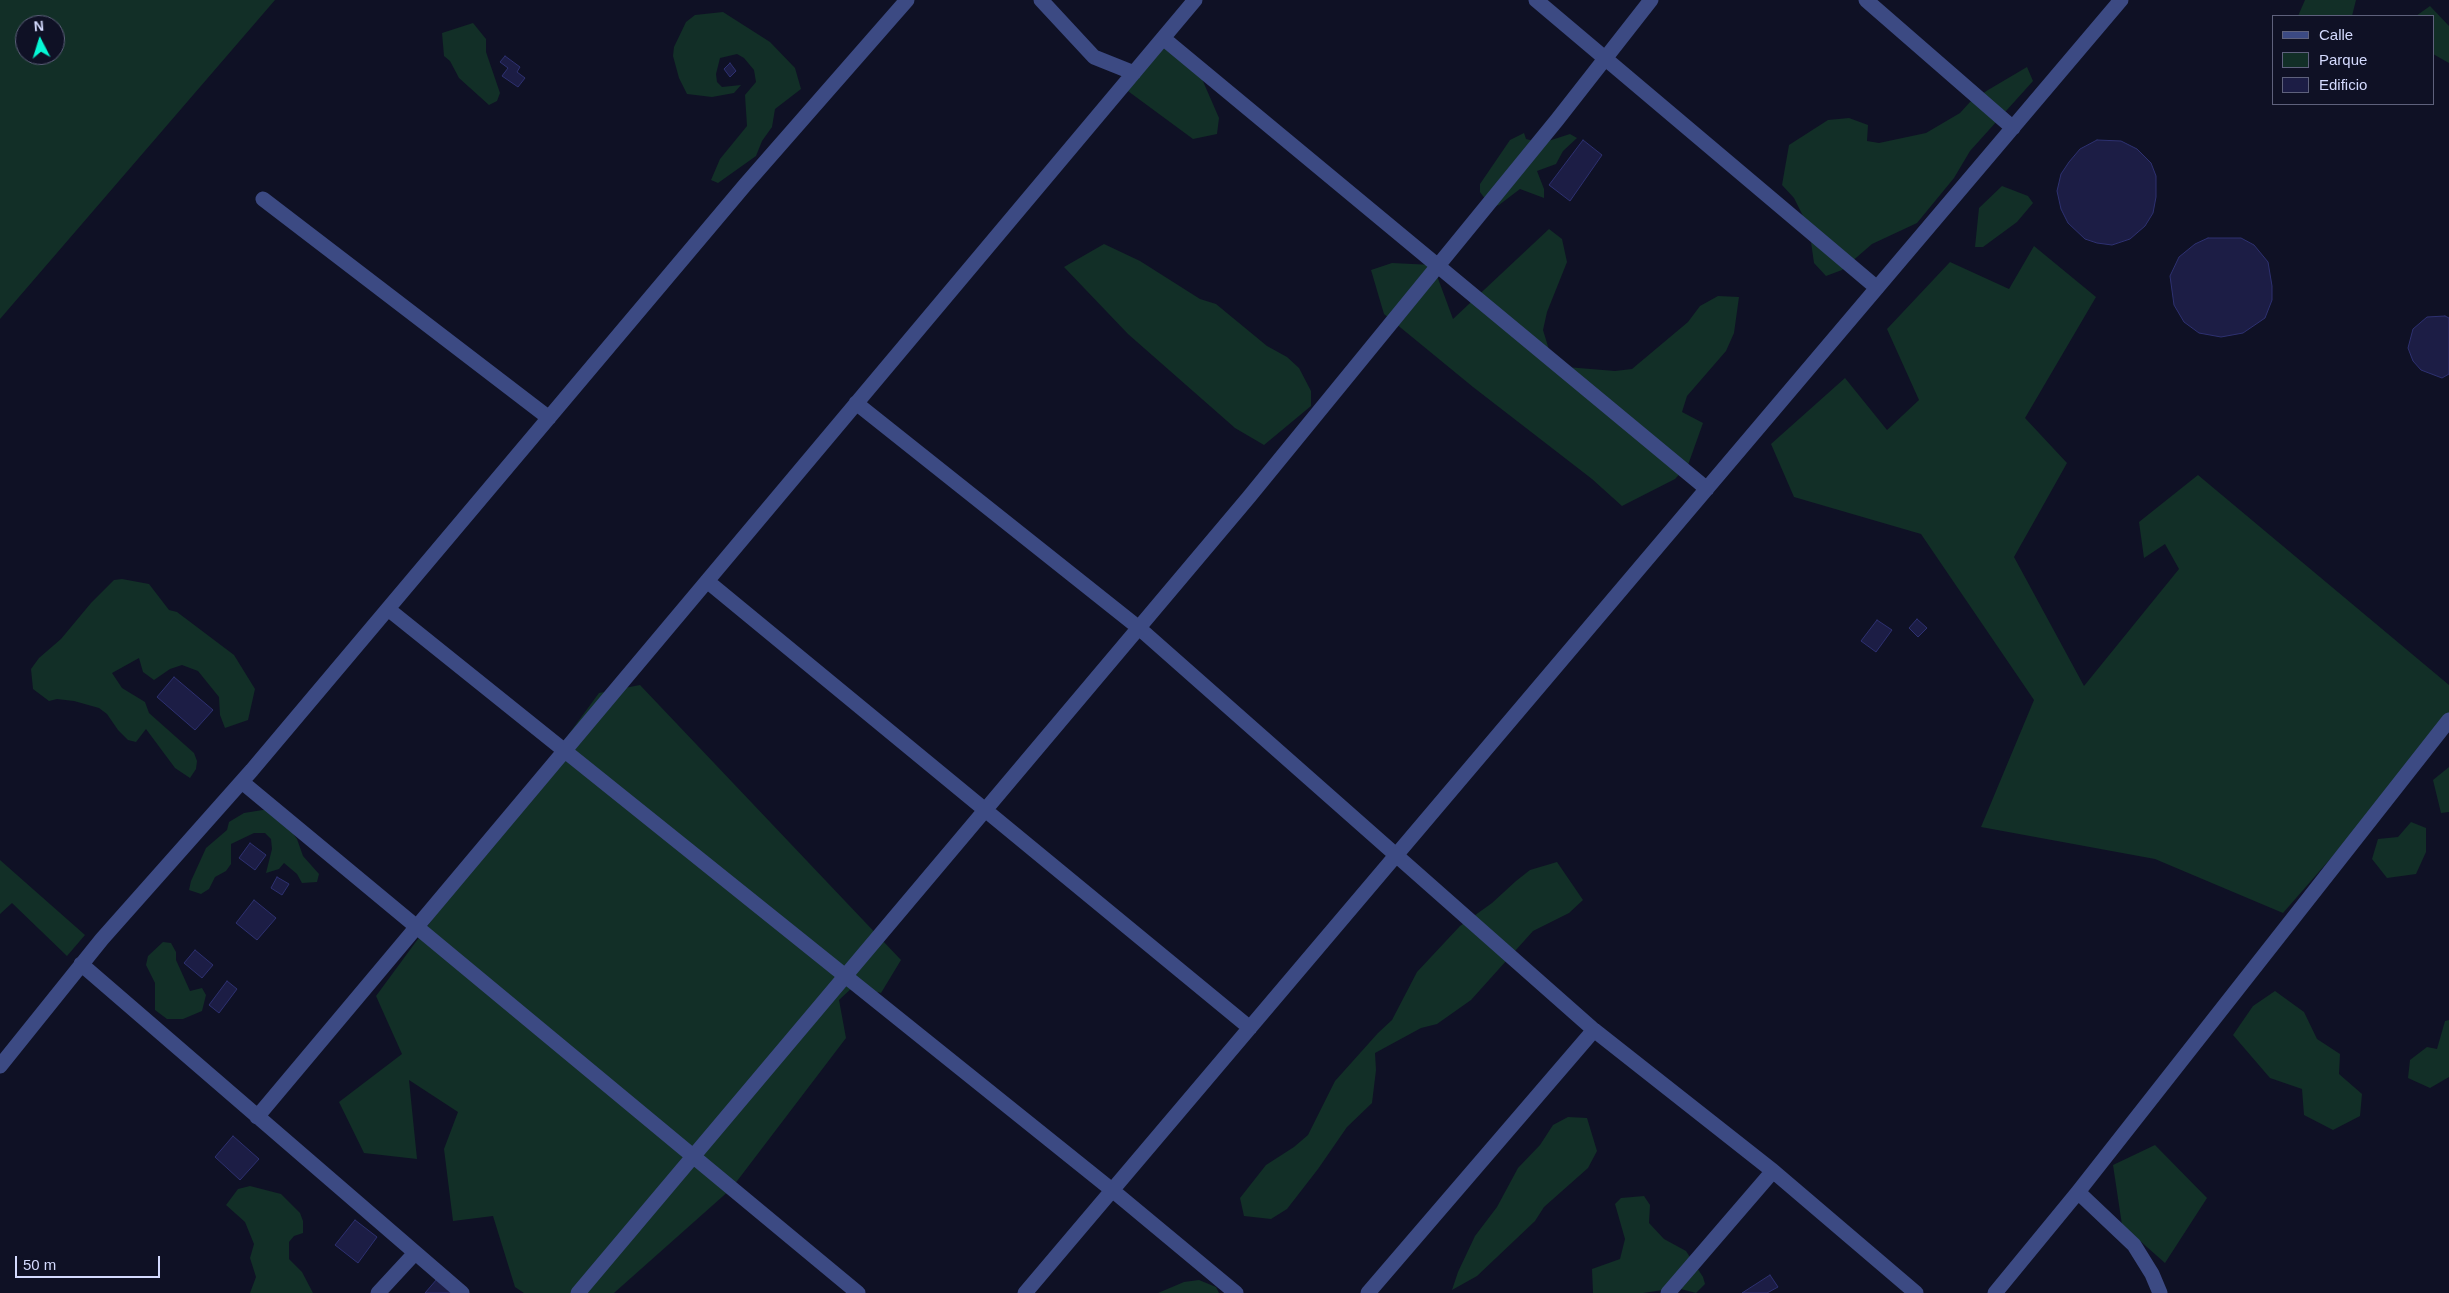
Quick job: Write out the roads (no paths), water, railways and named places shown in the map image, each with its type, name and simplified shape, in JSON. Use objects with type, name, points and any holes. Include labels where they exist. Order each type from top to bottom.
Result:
[{"type":"street","points":[[0,1066],[81,964],[242,782],[745,185],[907,0]]},
{"type":"street","points":[[1041,0],[1094,57],[1134,73]]},
{"type":"street","points":[[257,1116],[1195,0]]},
{"type":"street","points":[[1536,0],[1877,288]]},
{"type":"street","points":[[578,1293],[1249,497],[1438,266],[1651,0]]},
{"type":"street","points":[[1866,0],[2013,128]]},
{"type":"street","points":[[1025,1293],[2121,0]]},
{"type":"street","points":[[1163,38],[1707,489]]},
{"type":"street","points":[[263,199],[549,418]]},
{"type":"street","points":[[856,403],[1139,628],[1594,1030],[1774,1171],[1916,1293]]},
{"type":"street","points":[[707,581],[1250,1028]]},
{"type":"street","points":[[388,609],[1112,1190],[1236,1293]]},
{"type":"street","points":[[1995,1293],[2078,1192],[2449,720]]},
{"type":"street","points":[[242,782],[858,1293]]},
{"type":"street","points":[[81,964],[462,1293]]},
{"type":"street","points":[[1368,1293],[1594,1030]]},
{"type":"street","points":[[1668,1293],[1774,1171]]},
{"type":"street","points":[[2078,1192],[2134,1245],[2152,1274],[2160,1293]]},
{"type":"street","points":[[378,1293],[415,1254]]}]
